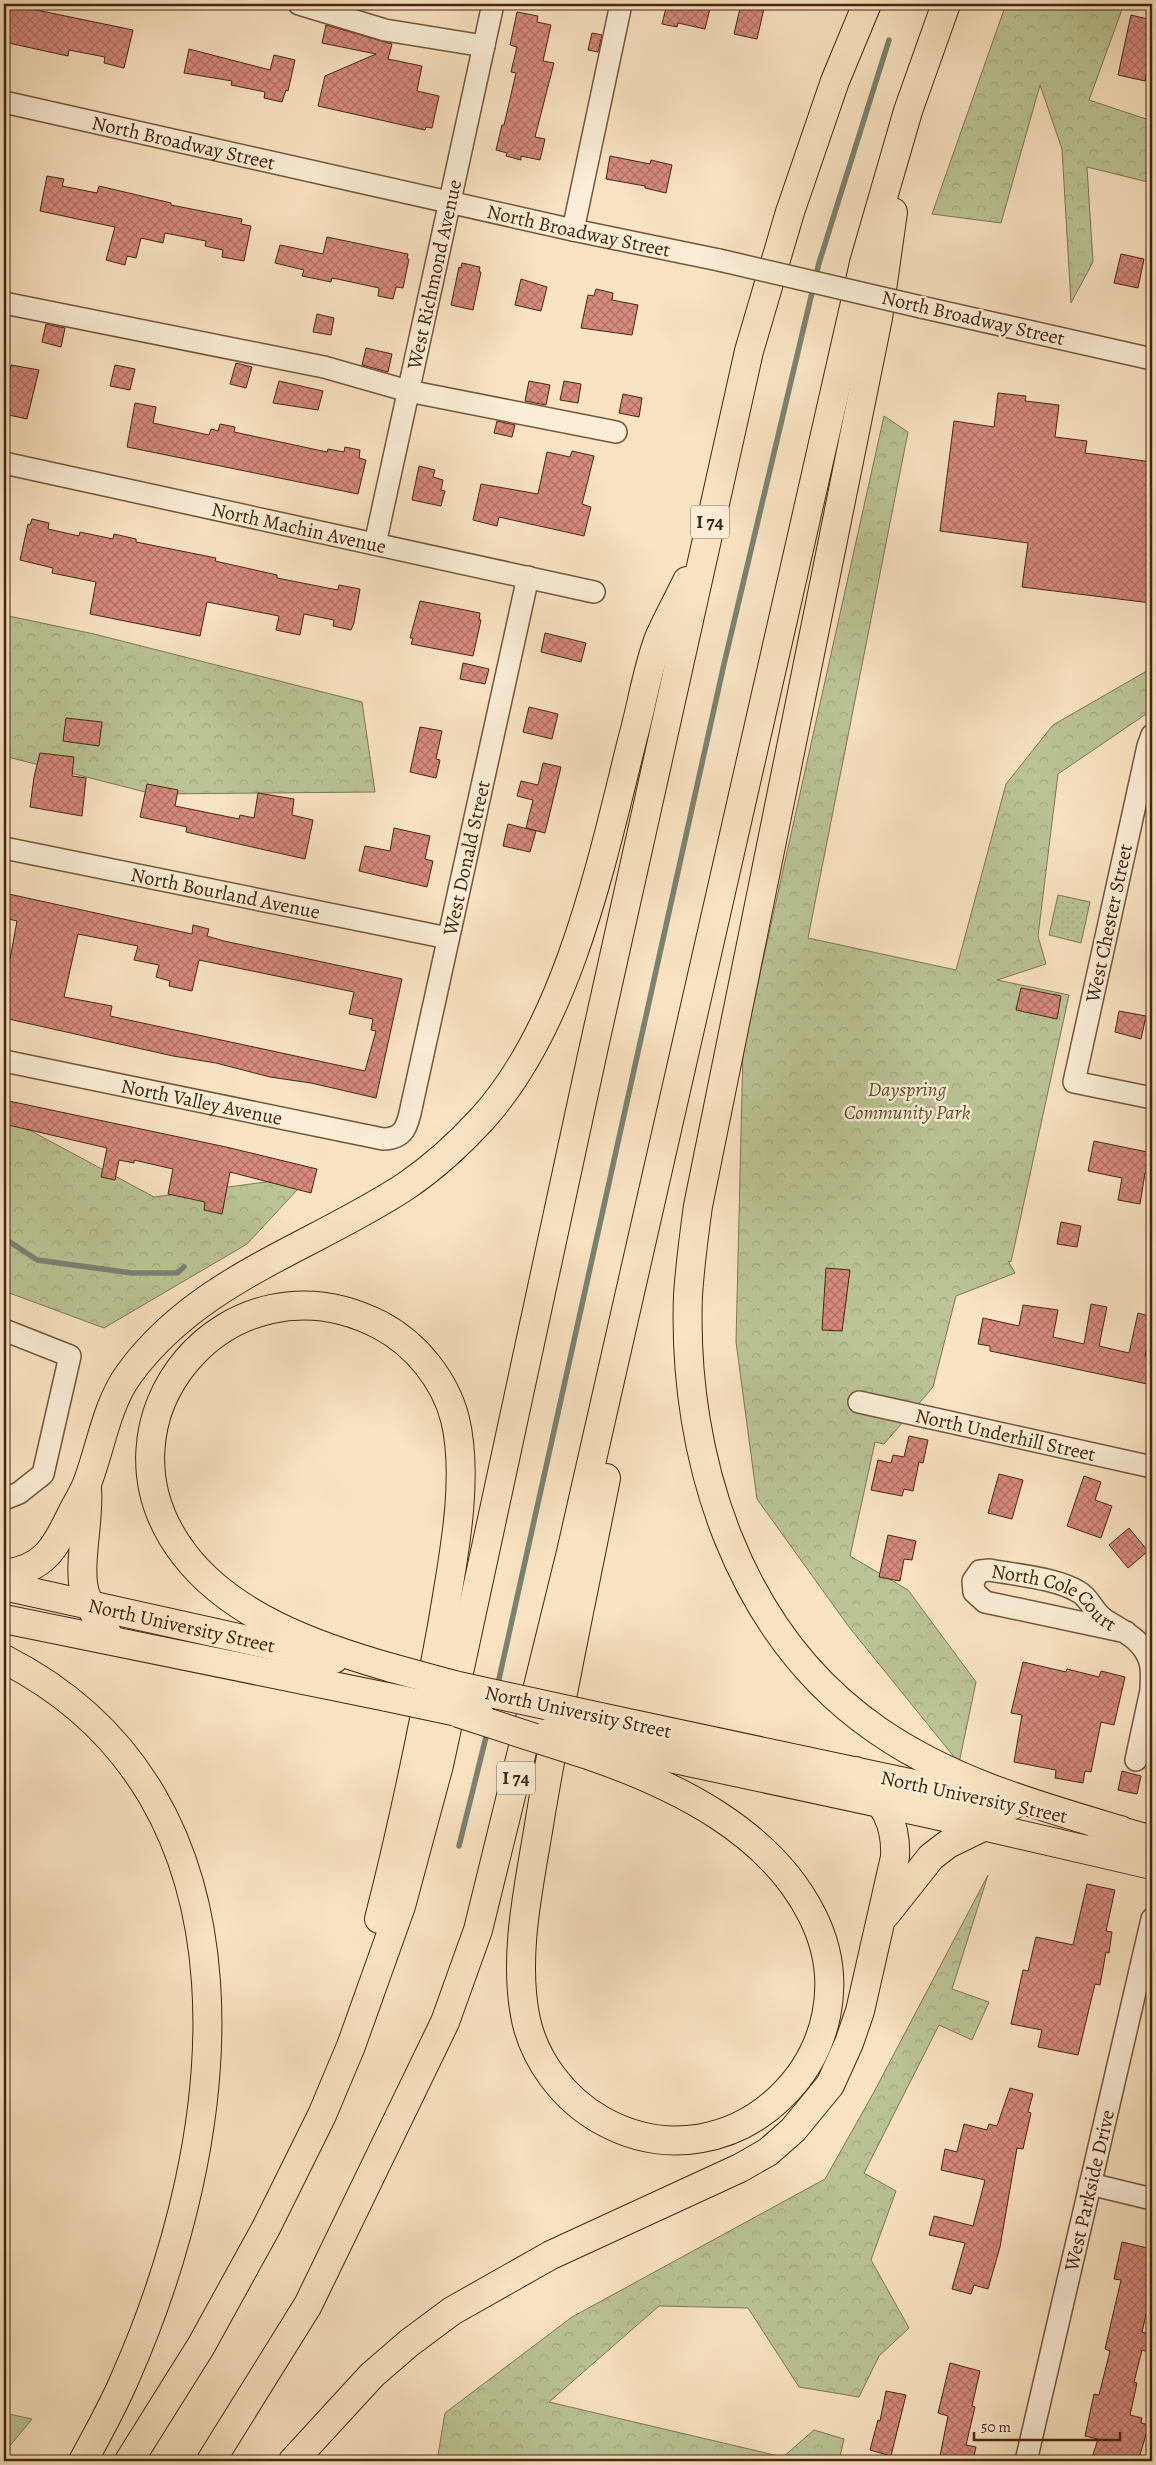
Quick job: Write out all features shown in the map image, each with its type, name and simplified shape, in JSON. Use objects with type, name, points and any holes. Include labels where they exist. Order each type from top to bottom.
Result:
[{"type":"main road","name":"I 74","points":[[129,2461],[201,2346],[266,2228],[322,2115],[351,2046],[389,1942],[410,1877],[439,1765],[593,1052],[679,670],[704,546],[749,351],[790,212],[835,81],[867,4]]},
{"type":"main road","name":"I 74","points":[[211,2461],[308,2305],[445,2022],[478,1930],[571,1552],[864,263],[908,110],[946,4]]},
{"type":"main road","points":[[908,110],[878,318],[842,485],[698,1206],[688,1297],[688,1335],[693,1394],[709,1481],[719,1518],[732,1551],[768,1618],[812,1674],[867,1723],[930,1761],[1011,1797],[1138,1833]]},
{"type":"main road","points":[[4,1574],[26,1569],[50,1553],[87,1484],[112,1410],[127,1376],[157,1340],[185,1315],[226,1285],[385,1198],[420,1175],[465,1137],[505,1089],[544,1021],[576,944],[604,849],[659,640],[704,546]]},
{"type":"main road","points":[[596,1738],[629,1770],[687,1797],[734,1827],[783,1872],[801,1895],[818,1927],[825,1950],[830,1986],[826,2016],[816,2045],[805,2068],[786,2094],[758,2117],[737,2128],[700,2138],[661,2139],[621,2129],[592,2115],[568,2095],[550,2073],[538,2054],[526,2020],[522,1989],[523,1934],[548,1772],[614,1439],[686,1046]]},
{"type":"main road","points":[[322,2115],[372,1948],[421,1740],[451,1571],[460,1488],[460,1449],[455,1420],[440,1383],[420,1356],[392,1332],[347,1311],[319,1306],[281,1306],[243,1317],[217,1332],[198,1348],[180,1368],[169,1386],[159,1409],[152,1445],[152,1480],[159,1508],[185,1555],[207,1578],[226,1594],[288,1631],[340,1652],[390,1679]]},
{"type":"main road","points":[[87,1484],[89,1509],[83,1580],[90,1606],[111,1640]]},
{"type":"main road","name":"North University Street","points":[[4,1586],[390,1679],[458,1713],[596,1738],[1152,1865]]},
{"type":"main road","name":"North University Street","points":[[4,1620],[111,1640],[390,1679],[454,1685],[596,1738],[855,1771],[1138,1833]]},
{"type":"main road","points":[[4,1659],[46,1683],[70,1701],[111,1741],[142,1781],[171,1831],[184,1865],[199,1922],[207,1978],[208,2058],[203,2105],[184,2205],[149,2320],[126,2378],[83,2461]]},
{"type":"main road","points":[[293,2461],[372,2375],[409,2343],[452,2311],[551,2255],[740,2168],[785,2138],[822,2097],[841,2063],[860,2011],[894,1868],[896,1840],[894,1828],[882,1803],[855,1771]]},
{"type":"main road","points":[[882,1919],[931,1857],[948,1844],[985,1826]]},
{"type":"street","points":[[299,4],[386,30],[484,46]]},
{"type":"street","name":"West Richmond Avenue","points":[[375,544],[493,4]]},
{"type":"street","points":[[573,230],[620,4]]},
{"type":"street","name":"North Broadway Street","points":[[4,102],[573,230],[719,260],[1152,359]]},
{"type":"street","points":[[4,303],[324,367],[408,391],[616,432]]},
{"type":"street","name":"North Machin Avenue","points":[[4,463],[594,592]]},
{"type":"street","name":"West Donald Street","points":[[400,1135],[407,1126],[411,1112],[528,577]]},
{"type":"street","name":"West Chester Street","points":[[1152,735],[1074,1082],[1152,1098]]},
{"type":"street","name":"North Bourland Avenue","points":[[4,848],[448,938]]},
{"type":"street","name":"North Valley Avenue","points":[[4,1061],[376,1138],[390,1139],[400,1135]]},
{"type":"street","points":[[4,1499],[19,1493],[43,1474],[70,1356],[11,1334]]},
{"type":"street","name":"North Underhill Street","points":[[859,1402],[1152,1467]]},
{"type":"street","name":"North Cole Court","points":[[1126,1632],[986,1602],[974,1592],[973,1581],[980,1571],[990,1570],[1066,1586],[1081,1593],[1097,1614],[1126,1632],[1139,1642],[1150,1659],[1152,1671],[1151,1701],[1136,1760]]},
{"type":"street","name":"West Parkside Drive","points":[[1026,2461],[1152,1919]]},
{"type":"street","points":[[1090,2184],[1152,2198]]},
{"type":"green space","points":[[1006,4],[1124,4],[1089,100],[1152,121],[1152,183],[1087,167],[1093,262],[1071,303],[1062,149],[1040,85],[1001,223],[932,214]]},
{"type":"green space","name":"Dayspring Community Park","points":[[884,416],[908,432],[808,938],[956,970],[1006,784],[1053,725],[1152,668],[1152,710],[1058,774],[1038,936],[1046,964],[997,980],[1069,995],[1011,1262],[1008,1261],[1015,1273],[956,1296],[933,1387],[884,1444],[875,1442],[850,1556],[908,1590],[976,1682],[959,1763],[849,1627],[757,1499],[736,1342],[743,1050]]},
{"type":"green space","points":[[4,615],[94,634],[362,702],[375,792],[153,794],[4,756]]},
{"type":"green space","points":[[1058,895],[1090,902],[1081,943],[1049,935]]},
{"type":"green space","points":[[4,1099],[18,1124],[154,1197],[310,1176],[247,1244],[104,1328],[4,1291]]},
{"type":"green space","points":[[988,1875],[952,1989],[989,2002],[972,2040],[939,2025],[864,2173],[896,2191],[871,2260],[909,2328],[879,2356],[859,2397],[799,2387],[748,2308],[659,2306],[549,2402],[783,2457],[814,2430],[844,2439],[839,2461],[437,2461],[445,2413],[572,2317],[825,2179],[874,2092]]},
{"type":"green space","points":[[4,2413],[32,2419],[4,2453]]},
{"type":"building","points":[[4,4],[22,4],[22,7],[133,30],[124,68],[104,63],[105,57],[69,50],[68,56],[4,42]]},
{"type":"building","points":[[667,4],[711,4],[705,29],[678,23],[677,27],[662,24]]},
{"type":"building","points":[[741,4],[765,4],[757,39],[734,34]]},
{"type":"building","points":[[517,12],[538,16],[537,22],[551,25],[543,61],[554,63],[535,137],[545,139],[540,160],[521,156],[521,160],[506,156],[507,153],[496,150],[516,73],[511,72],[517,47],[510,45]]},
{"type":"building","points":[[1131,15],[1152,20],[1152,60],[1150,59],[1145,81],[1118,75]]},
{"type":"building","points":[[326,25],[392,44],[388,59],[422,66],[417,91],[439,96],[432,128],[426,127],[425,130],[318,106],[325,76],[376,54],[322,43]]},
{"type":"building","points":[[592,33],[602,35],[598,52],[588,50]]},
{"type":"building","points":[[189,49],[270,70],[274,55],[295,60],[288,91],[286,90],[282,102],[264,98],[265,92],[231,85],[232,81],[184,73]]},
{"type":"building","points":[[610,156],[650,164],[651,160],[672,165],[666,193],[645,188],[645,186],[606,179]]},
{"type":"building","points":[[47,176],[64,179],[62,186],[97,193],[99,186],[171,203],[171,205],[242,219],[241,224],[251,226],[244,261],[222,257],[223,250],[205,246],[206,241],[165,233],[163,243],[141,238],[136,258],[127,256],[125,265],[106,260],[115,227],[40,211]]},
{"type":"building","points":[[327,237],[408,254],[407,259],[409,259],[403,288],[396,287],[393,299],[378,296],[379,288],[332,278],[331,282],[302,276],[304,270],[275,263],[280,245],[323,254]]},
{"type":"building","points":[[1121,254],[1144,259],[1138,288],[1114,283]]},
{"type":"building","points":[[462,263],[480,267],[479,272],[481,272],[473,310],[451,305],[459,267],[461,268]]},
{"type":"building","points":[[521,279],[547,287],[541,311],[515,305]]},
{"type":"building","points":[[596,289],[613,293],[612,300],[638,305],[632,335],[581,328],[588,295],[594,296]]},
{"type":"building","points":[[317,314],[334,318],[331,335],[313,332]]},
{"type":"building","points":[[46,324],[65,328],[61,347],[42,342]]},
{"type":"building","points":[[366,348],[392,354],[388,372],[362,365]]},
{"type":"building","points":[[236,363],[252,367],[246,388],[230,384]]},
{"type":"building","points":[[11,365],[39,370],[27,419],[4,414],[4,397]]},
{"type":"building","points":[[115,365],[135,369],[130,390],[110,386]]},
{"type":"building","points":[[279,381],[323,391],[318,410],[273,403]]},
{"type":"building","points":[[529,381],[550,385],[546,405],[525,401]]},
{"type":"building","points":[[564,381],[581,384],[578,403],[560,400]]},
{"type":"building","points":[[998,393],[1026,396],[1025,401],[1059,405],[1055,437],[1087,441],[1085,453],[1152,462],[1151,603],[1022,587],[1028,543],[940,531],[954,421],[994,427]]},
{"type":"building","points":[[623,394],[642,398],[639,417],[619,413]]},
{"type":"building","points":[[135,403],[156,407],[153,423],[209,435],[211,429],[218,431],[220,424],[235,427],[234,432],[327,452],[328,449],[344,452],[345,447],[360,450],[359,458],[366,460],[358,494],[127,447]]},
{"type":"building","points":[[497,421],[515,425],[512,437],[494,433]]},
{"type":"building","points":[[572,451],[594,456],[582,504],[591,507],[584,536],[499,517],[497,526],[473,520],[481,484],[538,494],[547,452],[570,457]]},
{"type":"building","points":[[419,466],[435,470],[433,477],[443,480],[441,490],[445,491],[441,506],[412,500]]},
{"type":"building","points":[[32,519],[49,523],[48,529],[79,536],[80,532],[113,539],[114,534],[136,539],[136,542],[216,558],[215,561],[277,575],[277,578],[338,590],[339,585],[360,589],[354,623],[351,630],[333,626],[334,620],[304,614],[300,635],[276,630],[279,616],[207,602],[200,636],[90,614],[96,582],[52,573],[53,568],[20,560],[28,524],[30,525]]},
{"type":"building","points":[[420,601],[480,613],[479,620],[481,620],[473,656],[411,644],[413,638],[410,638]]},
{"type":"building","points":[[545,633],[586,643],[581,662],[541,652]]},
{"type":"building","points":[[463,663],[489,669],[485,684],[460,679]]},
{"type":"building","points":[[529,707],[558,714],[552,739],[523,732]]},
{"type":"building","points":[[66,718],[102,722],[99,746],[63,741]]},
{"type":"building","points":[[420,727],[442,731],[436,759],[440,760],[436,778],[410,772]]},
{"type":"building","points":[[40,753],[74,757],[72,776],[86,778],[82,816],[30,807],[34,777]]},
{"type":"building","points":[[543,763],[561,767],[545,833],[526,828],[533,800],[517,796],[521,781],[538,785]]},
{"type":"building","points":[[147,784],[178,790],[175,806],[239,819],[240,815],[254,818],[258,793],[294,799],[292,815],[313,820],[305,859],[186,832],[187,827],[140,817]]},
{"type":"building","points":[[508,824],[536,831],[530,852],[503,846]]},
{"type":"building","points":[[394,828],[430,836],[425,859],[433,861],[427,887],[359,871],[365,846],[390,851]]},
{"type":"building","points":[[4,893],[192,934],[193,925],[209,929],[207,936],[224,941],[402,979],[376,1098],[311,1083],[270,1077],[216,1063],[173,1056],[4,1018],[4,958],[10,959],[17,921],[4,918]],"holes":[[[78,934],[138,946],[134,960],[159,965],[156,977],[170,981],[169,986],[192,991],[199,960],[354,992],[349,1014],[373,1019],[371,1030],[376,1031],[365,1071],[110,1016],[112,1006],[64,997]]]},
{"type":"building","points":[[1021,988],[1061,996],[1057,1019],[1016,1010]]},
{"type":"building","points":[[1119,1011],[1146,1016],[1141,1039],[1115,1032]]},
{"type":"building","points":[[4,1100],[226,1147],[317,1169],[311,1193],[230,1172],[222,1214],[204,1210],[205,1202],[168,1194],[173,1169],[134,1160],[134,1163],[119,1160],[115,1180],[101,1177],[107,1148],[4,1124]]},
{"type":"building","points":[[1094,1141],[1152,1153],[1152,1174],[1145,1173],[1140,1204],[1118,1200],[1122,1178],[1088,1171]]},
{"type":"building","points":[[1061,1222],[1081,1226],[1077,1247],[1057,1244]]},
{"type":"building","points":[[826,1268],[850,1270],[842,1331],[822,1330]]},
{"type":"building","points":[[1091,1304],[1107,1307],[1099,1346],[1129,1353],[1138,1313],[1152,1317],[1145,1357],[1152,1358],[1152,1385],[990,1351],[990,1346],[978,1344],[983,1318],[1019,1326],[1023,1305],[1058,1310],[1053,1337],[1084,1344]]},
{"type":"building","points":[[909,1436],[928,1440],[923,1463],[919,1462],[913,1491],[904,1489],[902,1496],[871,1490],[878,1460],[891,1463],[893,1455],[904,1457]]},
{"type":"building","points":[[999,1474],[1023,1480],[1012,1519],[988,1513]]},
{"type":"building","points":[[1084,1476],[1101,1482],[1095,1500],[1112,1506],[1101,1538],[1067,1526]]},
{"type":"building","points":[[1129,1528],[1148,1551],[1128,1568],[1109,1545]]},
{"type":"building","points":[[888,1535],[916,1541],[912,1560],[904,1559],[900,1581],[879,1577]]},
{"type":"building","points":[[1023,1662],[1066,1672],[1067,1669],[1099,1677],[1101,1671],[1125,1677],[1114,1725],[1101,1722],[1091,1772],[1085,1771],[1083,1783],[1055,1778],[1056,1770],[1014,1762],[1022,1715],[1011,1713]]},
{"type":"building","points":[[1122,1771],[1141,1776],[1137,1794],[1118,1790]]},
{"type":"building","points":[[1087,1884],[1115,1890],[1106,1931],[1112,1932],[1109,1953],[1106,1952],[1100,1985],[1095,1984],[1078,2055],[1038,2047],[1042,2030],[1011,2024],[1023,1970],[1028,1971],[1036,1937],[1073,1945]]},
{"type":"building","points":[[1010,2088],[1033,2094],[1028,2112],[1031,2113],[1023,2149],[1017,2148],[1000,2247],[988,2289],[974,2285],[971,2294],[952,2289],[965,2243],[929,2235],[934,2216],[973,2226],[985,2180],[941,2170],[945,2149],[957,2152],[964,2124],[987,2130],[989,2124],[997,2126]]},
{"type":"building","points":[[1122,2242],[1152,2249],[1152,2289],[1142,2332],[1152,2335],[1148,2352],[1142,2350],[1134,2382],[1137,2383],[1130,2415],[1142,2418],[1141,2423],[1149,2425],[1138,2461],[1091,2461],[1098,2439],[1085,2436],[1094,2394],[1099,2395],[1110,2351],[1105,2349],[1121,2280],[1114,2279]]},
{"type":"building","points":[[950,2363],[980,2371],[972,2406],[975,2407],[966,2445],[976,2447],[973,2461],[939,2461],[948,2416],[938,2413]]},
{"type":"building","points":[[886,2391],[906,2395],[891,2456],[870,2450],[878,2420],[880,2421]]},
{"type":"waterway","points":[[497,1688],[724,664],[819,263],[889,40]]},
{"type":"waterway","points":[[4,1238],[37,1260],[132,1273],[177,1273],[184,1267]]},
{"type":"waterway","points":[[459,1846],[488,1729]]}]
